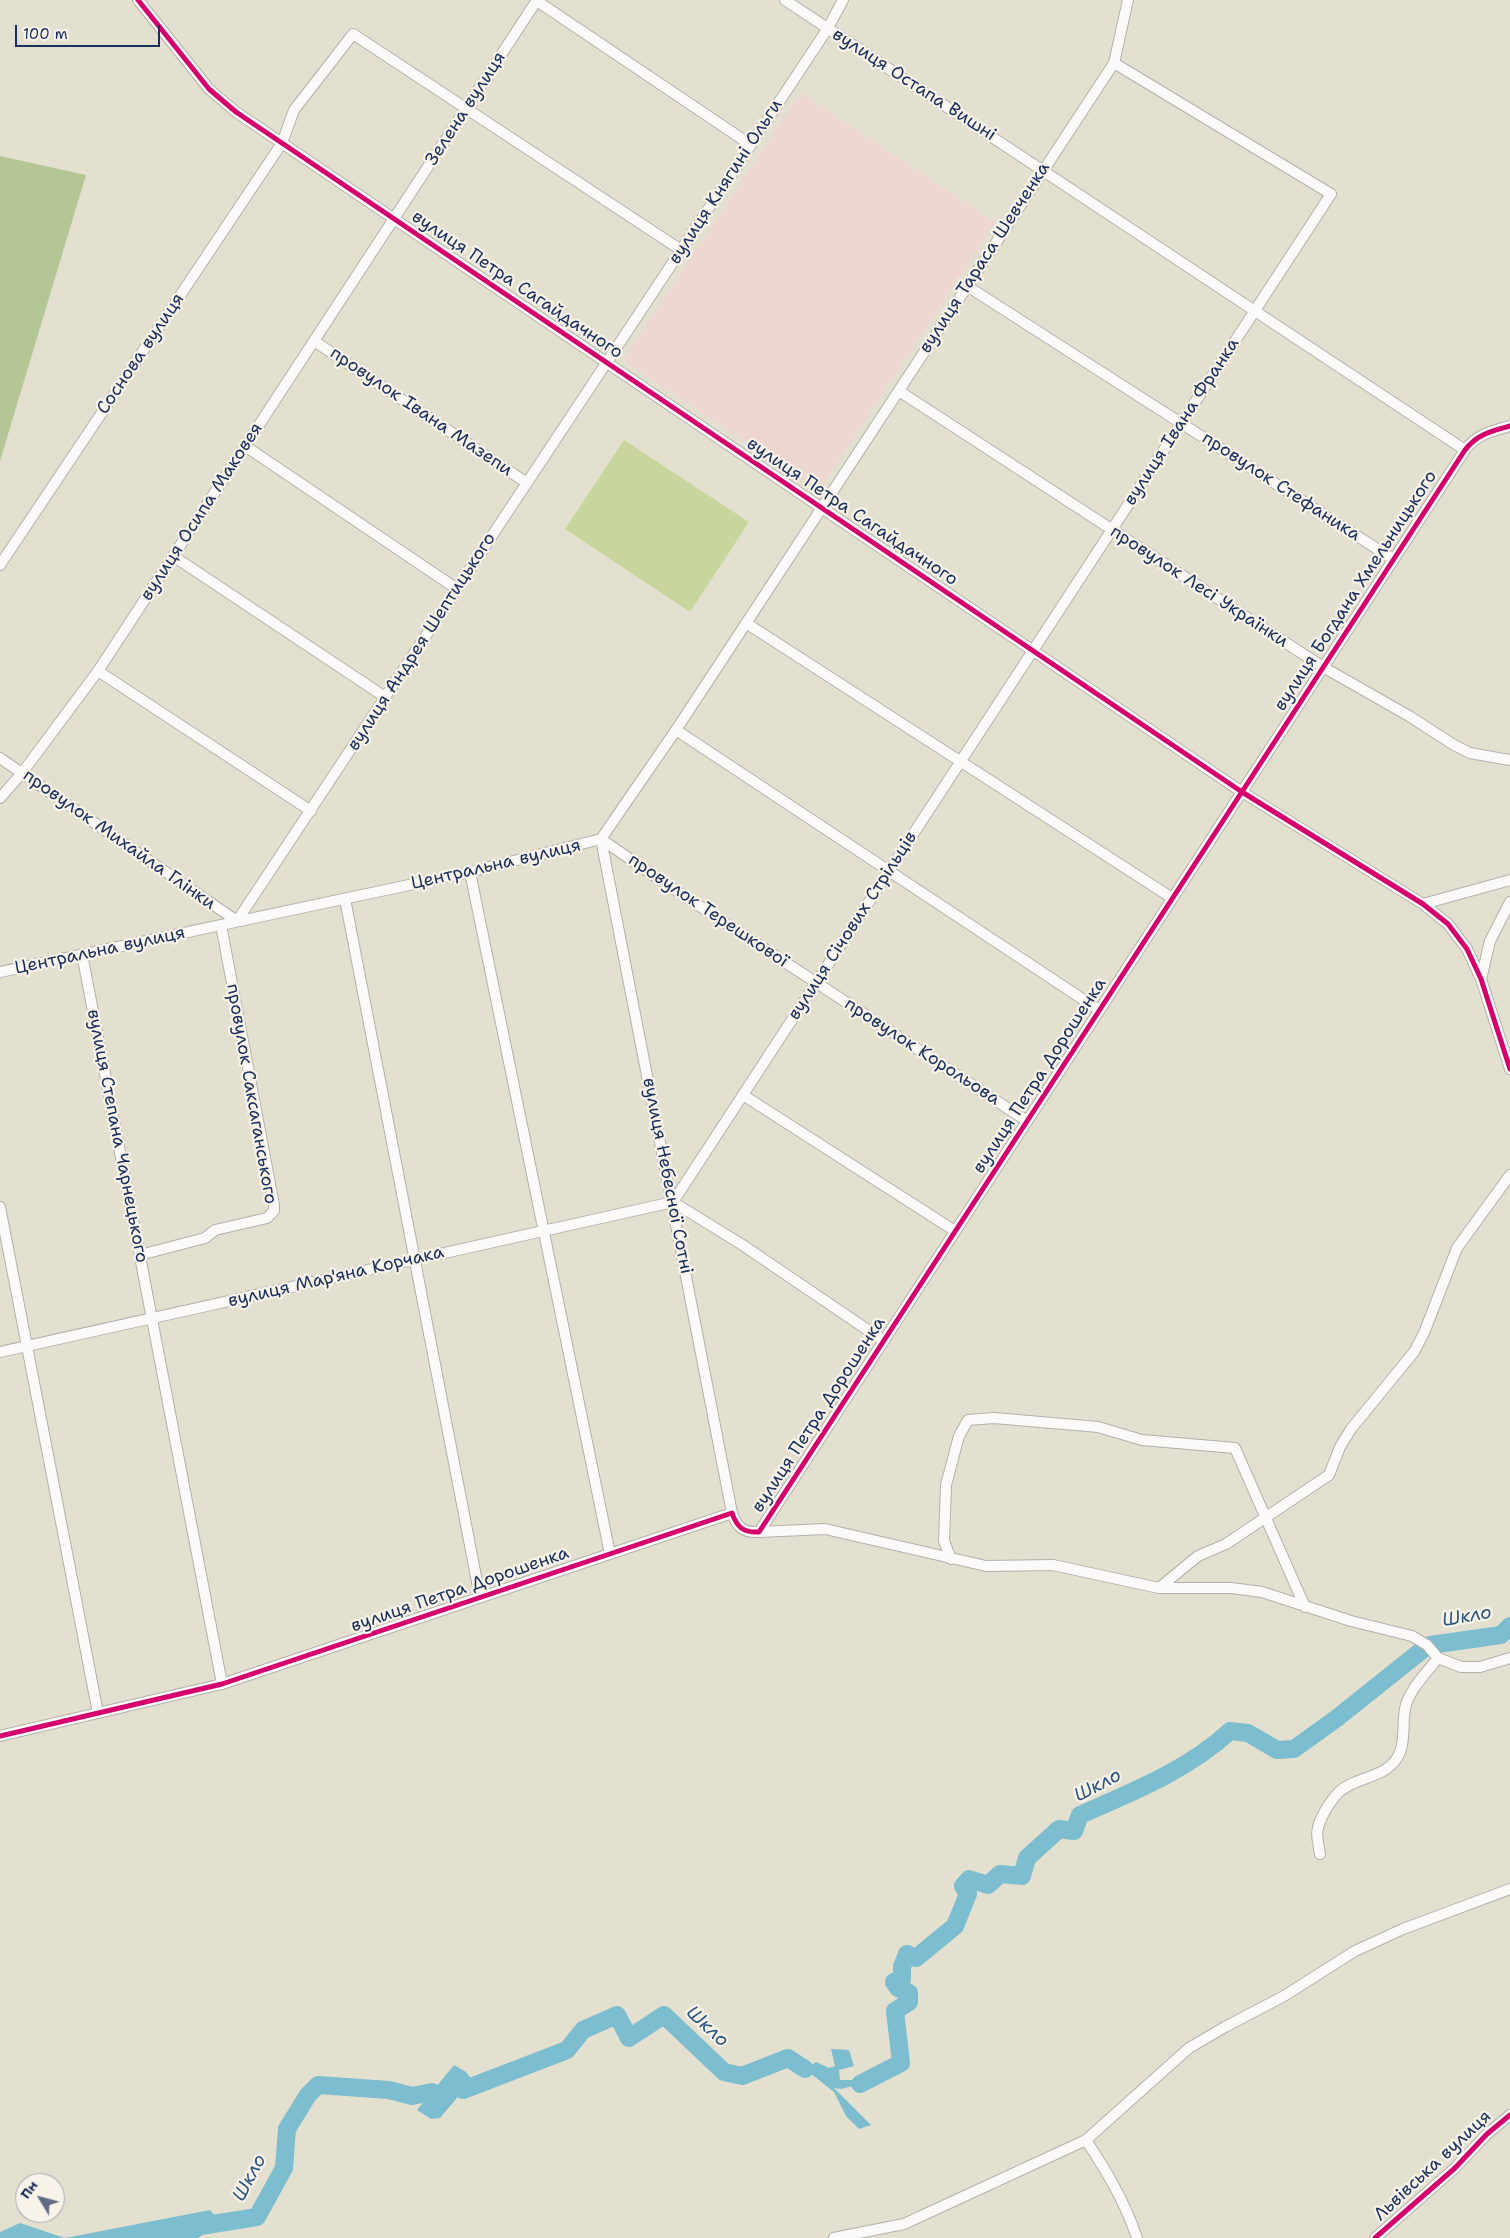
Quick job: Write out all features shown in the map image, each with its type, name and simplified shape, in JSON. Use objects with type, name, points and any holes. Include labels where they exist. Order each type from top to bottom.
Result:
[{"type":"street","name":"вулиця Петра Сагайдачного","points":[[138,0],[209,90],[236,112],[1242,792],[1423,904],[1448,924],[1468,948],[1481,979],[1510,1069]]},
{"type":"street","name":"Зелена вулиця","points":[[394,219],[537,0]]},
{"type":"street","points":[[537,0],[751,145]]},
{"type":"street","name":"вулиця Остапа Вишні","points":[[785,0],[1465,450]]},
{"type":"street","name":"вулиця Княгині Ольги","points":[[607,362],[828,28],[843,0]]},
{"type":"street","name":"вулиця Тараса Шевченка","points":[[822,508],[1114,62],[1128,0]]},
{"type":"street","name":"Соснова вулиця","points":[[0,564],[282,143],[294,110],[353,34],[466,108]]},
{"type":"street","name":"вулиця Івана Франка","points":[[1033,650],[1331,194],[1114,62]]},
{"type":"street","points":[[466,108],[681,250]]},
{"type":"street","name":"вулиця Осипа Маковея","points":[[0,798],[22,773],[98,671],[394,219]]},
{"type":"street","name":"провулок Стефаника","points":[[967,286],[1393,559]]},
{"type":"street","name":"провулок Івана Мазепи","points":[[314,341],[528,483]]},
{"type":"street","name":"вулиця Андрея Шептицького","points":[[237,922],[607,362]]},
{"type":"street","name":"провулок Лесі Українки","points":[[899,391],[1323,667],[1470,753],[1510,760]]},
{"type":"street","name":"вулиця Богдана Хмельницького","points":[[1242,792],[1471,441],[1480,435],[1510,426]]},
{"type":"street","points":[[245,446],[457,589]]},
{"type":"street","name":"Центральна вулиця","points":[[0,972],[470,872],[601,839],[676,730],[822,508]]},
{"type":"street","points":[[173,556],[386,697]]},
{"type":"street","points":[[746,623],[1172,898]]},
{"type":"street","name":"вулиця Січових Стрільців","points":[[673,1202],[1033,650]]},
{"type":"street","points":[[98,671],[310,811]]},
{"type":"street","points":[[676,730],[1100,1010]]},
{"type":"street","name":"провулок Михайла Глінки","points":[[0,758],[237,922]]},
{"type":"street","name":"вулиця Петра Дорошенка","points":[[0,1736],[222,1684],[732,1513],[736,1523],[742,1530],[750,1533],[759,1532],[1242,792]]},
{"type":"street","name":"провулок Терешкової","points":[[601,839],[816,983]]},
{"type":"street","name":"вулиця Небесної Сотні","points":[[601,839],[732,1513]]},
{"type":"street","points":[[470,872],[610,1554]]},
{"type":"street","points":[[1423,904],[1510,880]]},
{"type":"street","points":[[345,899],[480,1597]]},
{"type":"street","points":[[1481,979],[1490,942],[1510,902]]},
{"type":"street","name":"провулок Саксаганського","points":[[140,1255],[205,1238],[215,1230],[267,1218],[274,1211],[220,925]]},
{"type":"street","name":"вулиця Степана Чарнецького","points":[[82,954],[222,1684]]},
{"type":"street","name":"провулок Корольова","points":[[816,983],[1027,1121]]},
{"type":"street","points":[[743,1095],[955,1231]]},
{"type":"street","points":[[1159,1588],[1198,1556],[1226,1544],[1329,1475],[1340,1447],[1351,1429],[1414,1352],[1424,1333],[1457,1248],[1510,1175]]},
{"type":"street","points":[[673,1202],[741,1244],[884,1341]]},
{"type":"street","name":"вулиця Мар'яна Корчака","points":[[0,1352],[673,1202]]},
{"type":"street","points":[[0,1207],[98,1713]]},
{"type":"street","points":[[951,1559],[944,1542],[946,1485],[959,1436],[968,1420],[994,1418],[1098,1427],[1142,1440],[1235,1448],[1305,1607]]},
{"type":"street","points":[[759,1532],[825,1529],[986,1566],[1053,1565],[1159,1588],[1231,1588],[1262,1592],[1305,1607],[1412,1636],[1427,1645],[1438,1658],[1448,1663],[1480,1667],[1510,1658]]},
{"type":"street","points":[[1320,1854],[1316,1836],[1317,1825],[1340,1791],[1381,1772],[1397,1758],[1401,1748],[1405,1708],[1408,1700],[1438,1658]]},
{"type":"street","points":[[834,2238],[904,2224],[1086,2140],[1189,2048],[1284,1996],[1355,1951],[1404,1929],[1510,1889]]},
{"type":"street","name":"Львівська вулиця","points":[[1375,2238],[1455,2168],[1487,2134],[1510,2115]]},
{"type":"street","points":[[1086,2140],[1107,2171],[1128,2210],[1137,2238]]},
{"type":"shaded area","points":[[800,93],[995,222],[819,490],[623,361]]},
{"type":"green space","points":[[0,156],[86,175],[0,461]]},
{"type":"green space","points":[[624,440],[749,522],[690,612],[565,529]]},
{"type":"water","points":[[831,2049],[849,2050],[854,2066],[839,2070],[840,2080],[859,2080],[860,2084],[841,2089],[834,2088],[871,2125],[859,2129],[846,2116],[834,2092],[805,2069],[816,2062],[829,2068],[835,2066]]},
{"type":"water","points":[[454,2065],[466,2072],[472,2080],[440,2118],[431,2119],[417,2110]]},
{"type":"water","points":[[210,2210],[223,2226],[186,2238],[65,2238]]},
{"type":"water","points":[[20,2223],[65,2238],[0,2238],[0,2232]]},
{"type":"waterway","name":"Шкло","points":[[1430,1645],[1501,1635],[1510,1626]]},
{"type":"waterway","name":"Шкло","points":[[860,2084],[901,2063],[895,2011],[909,2002],[909,1993],[898,1988],[894,1982],[902,1979],[902,1967],[907,1954],[916,1958],[955,1926],[968,1894],[963,1886],[969,1879],[988,1885],[1000,1874],[1022,1876],[1027,1858],[1059,1829],[1074,1831],[1080,1815],[1139,1789],[1178,1769],[1214,1745],[1230,1731],[1248,1733],[1277,1750],[1294,1749],[1337,1718],[1426,1647]]},
{"type":"waterway","name":"Шкло","points":[[463,2090],[567,2050],[583,2030],[617,2015],[629,2038],[664,2015],[724,2072],[742,2076],[788,2058],[805,2069]]},
{"type":"waterway","name":"Шкло","points":[[180,2238],[200,2226],[257,2217],[284,2168],[287,2129],[308,2095],[318,2085],[389,2090],[412,2096],[432,2092]]},
{"type":"cycle path","points":[[138,0],[209,89],[236,112],[1242,792],[1423,904],[1448,924],[1467,949],[1481,979],[1510,1069]]},
{"type":"cycle path","points":[[0,1736],[222,1684],[732,1513],[741,1528],[759,1532],[1465,450],[1480,437],[1510,426]]},
{"type":"cycle path","points":[[1375,2238],[1455,2168],[1487,2134],[1510,2115]]}]
